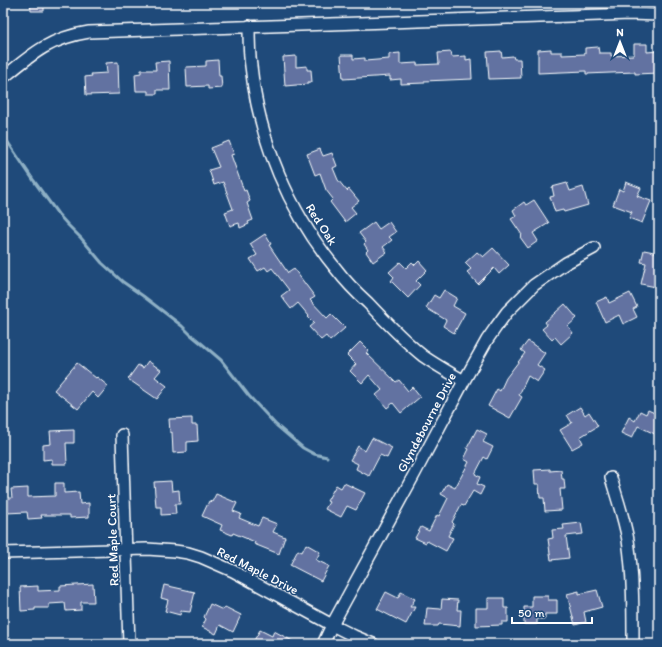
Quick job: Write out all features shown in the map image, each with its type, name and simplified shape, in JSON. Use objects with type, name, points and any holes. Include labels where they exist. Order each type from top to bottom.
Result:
[{"type":"street","points":[[3,78],[42,48],[58,40],[80,33],[631,14],[659,16]]},
{"type":"street","name":"Red Oak","points":[[249,26],[253,84],[260,118],[276,169],[296,210],[321,249],[337,270],[374,310],[423,356],[464,381]]},
{"type":"street","name":"Glyndebourne Drive","points":[[322,644],[487,340],[507,312],[534,285],[566,263],[594,248]]},
{"type":"street","name":"Red Maple Court","points":[[122,435],[129,644]]},
{"type":"street","points":[[610,478],[623,517],[630,552],[633,644]]},
{"type":"street","name":"Red Maple Drive","points":[[3,553],[147,549],[175,551],[201,557],[233,571],[332,625],[373,644]]},
{"type":"building","points":[[30,3],[44,3],[44,11],[31,11]]},
{"type":"building","points":[[634,44],[647,44],[647,52],[659,51],[659,73],[635,74],[635,72],[586,74],[586,71],[538,73],[538,50],[551,49],[551,52],[562,52],[562,55],[585,54],[585,48],[598,47],[599,53],[611,53],[611,56],[634,55]]},
{"type":"building","points":[[501,51],[502,57],[513,56],[514,59],[520,59],[521,78],[489,79],[487,52]]},
{"type":"building","points":[[451,52],[452,57],[466,56],[466,60],[471,59],[472,79],[424,81],[424,83],[401,84],[401,79],[390,80],[390,76],[343,79],[341,55],[353,55],[353,59],[365,58],[365,61],[389,59],[389,54],[400,53],[400,64],[417,63],[417,65],[439,64],[438,53]]},
{"type":"building","points":[[296,56],[296,67],[307,66],[307,70],[311,70],[312,82],[308,82],[308,84],[285,86],[283,57]]},
{"type":"building","points":[[218,60],[219,76],[221,76],[222,88],[208,89],[208,86],[187,87],[186,67],[206,66],[206,61]]},
{"type":"building","points":[[169,61],[170,90],[157,90],[157,94],[148,94],[148,91],[136,91],[135,74],[141,73],[141,70],[156,70],[155,62]]},
{"type":"building","points":[[118,62],[119,94],[86,95],[85,77],[92,76],[91,74],[107,73],[106,63]]},
{"type":"building","points":[[229,141],[234,154],[231,155],[244,191],[246,190],[250,201],[247,203],[253,220],[248,222],[249,224],[240,228],[239,223],[230,226],[225,212],[233,209],[223,182],[214,185],[209,170],[219,167],[211,148]]},
{"type":"building","points":[[320,149],[323,156],[332,153],[337,166],[333,168],[338,180],[347,191],[349,189],[359,201],[351,207],[356,213],[345,222],[330,202],[333,199],[326,190],[320,173],[315,175],[307,154]]},
{"type":"building","points":[[626,182],[641,188],[637,196],[651,201],[642,223],[629,218],[632,212],[613,205],[619,189],[623,191]]},
{"type":"building","points":[[567,183],[570,191],[583,187],[588,205],[564,212],[563,210],[555,212],[550,197],[554,196],[552,187]]},
{"type":"building","points":[[534,200],[549,223],[533,233],[538,241],[528,248],[520,237],[522,235],[511,219],[516,216],[513,210],[524,202],[526,205]]},
{"type":"building","points":[[374,222],[379,229],[389,222],[396,232],[389,237],[392,240],[383,247],[387,252],[373,262],[366,252],[368,250],[364,244],[366,242],[359,233]]},
{"type":"building","points":[[265,234],[271,244],[269,245],[288,273],[294,269],[315,297],[310,300],[327,318],[331,314],[345,328],[330,341],[326,336],[321,340],[309,327],[314,323],[298,303],[291,309],[281,296],[289,290],[272,268],[268,271],[265,267],[258,271],[250,259],[257,255],[250,244]]},
{"type":"building","points":[[493,248],[509,265],[499,274],[494,268],[478,284],[467,272],[471,269],[465,263],[477,252],[483,257]]},
{"type":"building","points":[[644,250],[659,253],[659,280],[656,287],[641,284],[646,263],[641,262]]},
{"type":"building","points":[[419,261],[427,270],[416,281],[420,285],[408,298],[391,281],[394,277],[389,272],[400,262],[406,268],[412,262],[415,265]]},
{"type":"building","points":[[444,290],[457,298],[453,306],[465,313],[454,333],[443,326],[446,320],[426,308],[434,295],[439,298]]},
{"type":"building","points":[[630,293],[637,307],[633,309],[637,317],[623,324],[619,315],[605,322],[596,302],[607,297],[609,303]]},
{"type":"building","points":[[565,304],[577,318],[568,326],[573,333],[561,344],[555,337],[552,340],[542,329],[547,325],[545,322]]},
{"type":"building","points":[[528,341],[545,353],[537,365],[545,370],[537,382],[528,376],[519,395],[522,397],[510,418],[488,406],[497,389],[500,391],[506,378],[525,353],[521,350]]},
{"type":"building","points":[[360,342],[369,351],[366,353],[396,382],[399,380],[408,391],[412,387],[420,397],[401,413],[393,403],[387,408],[376,395],[382,390],[369,375],[362,383],[350,371],[356,364],[347,355]]},
{"type":"building","points":[[148,361],[161,370],[155,377],[167,386],[157,399],[128,379],[138,365],[143,368]]},
{"type":"building","points":[[77,363],[108,386],[98,398],[92,392],[78,409],[54,390]]},
{"type":"building","points":[[580,407],[585,415],[589,412],[598,426],[580,437],[583,443],[572,449],[560,430],[572,423],[567,415]]},
{"type":"building","points":[[648,410],[659,415],[659,436],[638,426],[632,438],[621,433],[629,417],[635,421],[640,411],[646,414]]},
{"type":"building","points":[[192,418],[192,425],[197,425],[198,441],[187,442],[187,452],[173,453],[172,432],[170,433],[169,419]]},
{"type":"building","points":[[477,429],[487,434],[483,442],[493,447],[487,459],[484,457],[475,474],[480,477],[477,484],[484,487],[480,495],[473,491],[464,506],[461,505],[452,522],[454,524],[448,536],[453,538],[446,551],[427,541],[426,543],[415,538],[421,527],[429,531],[437,515],[439,516],[448,498],[441,494],[447,484],[455,488],[469,462],[464,459],[469,449],[467,448]]},
{"type":"building","points":[[74,430],[74,443],[66,443],[67,464],[52,464],[52,459],[43,460],[43,445],[51,444],[50,431]]},
{"type":"building","points":[[372,438],[392,448],[387,458],[380,455],[369,476],[356,469],[358,464],[350,460],[358,446],[365,451]]},
{"type":"building","points":[[550,469],[550,471],[561,470],[562,479],[564,479],[565,489],[560,489],[562,510],[545,511],[544,498],[540,498],[539,484],[535,484],[534,470]]},
{"type":"building","points":[[171,481],[172,491],[179,490],[180,504],[175,504],[176,514],[161,515],[161,507],[156,507],[154,482]]},
{"type":"building","points":[[55,483],[64,483],[64,493],[79,492],[80,504],[89,503],[89,517],[70,518],[70,515],[41,515],[42,518],[28,519],[27,512],[6,513],[5,498],[12,498],[11,489],[28,488],[28,497],[55,496]]},
{"type":"building","points":[[344,483],[365,493],[356,510],[347,506],[341,517],[325,509],[329,502],[327,501],[336,485],[341,488]]},
{"type":"building","points":[[216,494],[237,503],[233,511],[241,514],[239,518],[258,526],[262,518],[277,524],[273,532],[285,537],[279,554],[254,544],[255,542],[233,533],[232,535],[220,530],[222,525],[202,516],[209,501],[212,502]]},
{"type":"building","points":[[581,523],[583,534],[566,536],[569,558],[551,560],[548,539],[553,538],[552,530],[564,529],[563,525]]},
{"type":"building","points":[[306,544],[320,552],[316,560],[329,566],[321,581],[290,565],[298,550],[302,552]]},
{"type":"building","points":[[93,584],[94,602],[81,602],[81,610],[66,611],[65,603],[49,604],[49,608],[35,608],[35,610],[21,611],[20,587],[38,586],[38,591],[60,590],[60,586]]},
{"type":"building","points":[[164,585],[195,592],[190,612],[181,611],[180,615],[165,611],[168,600],[161,598]]},
{"type":"building","points":[[597,590],[602,607],[584,612],[586,622],[575,625],[567,594],[579,591],[579,594]]},
{"type":"building","points":[[386,592],[398,598],[401,592],[415,599],[410,607],[415,607],[406,624],[377,609]]},
{"type":"building","points":[[532,596],[548,596],[548,600],[557,600],[557,614],[545,614],[545,619],[537,619],[537,624],[524,624],[524,607],[532,607]]},
{"type":"building","points":[[488,598],[504,598],[504,608],[508,608],[508,622],[502,622],[502,625],[476,626],[476,608],[488,608]]},
{"type":"building","points":[[442,599],[458,600],[457,610],[461,610],[460,626],[439,624],[438,626],[425,626],[427,608],[441,609]]},
{"type":"building","points":[[210,604],[223,610],[225,607],[241,615],[233,632],[220,625],[216,634],[202,627],[206,619],[204,617]]},
{"type":"building","points":[[260,630],[272,636],[274,631],[298,644],[252,644]]},
{"type":"waterway","points":[[3,135],[58,214],[102,263],[123,282],[182,326],[221,360],[249,396],[276,425],[303,448],[314,454],[327,457]]}]
